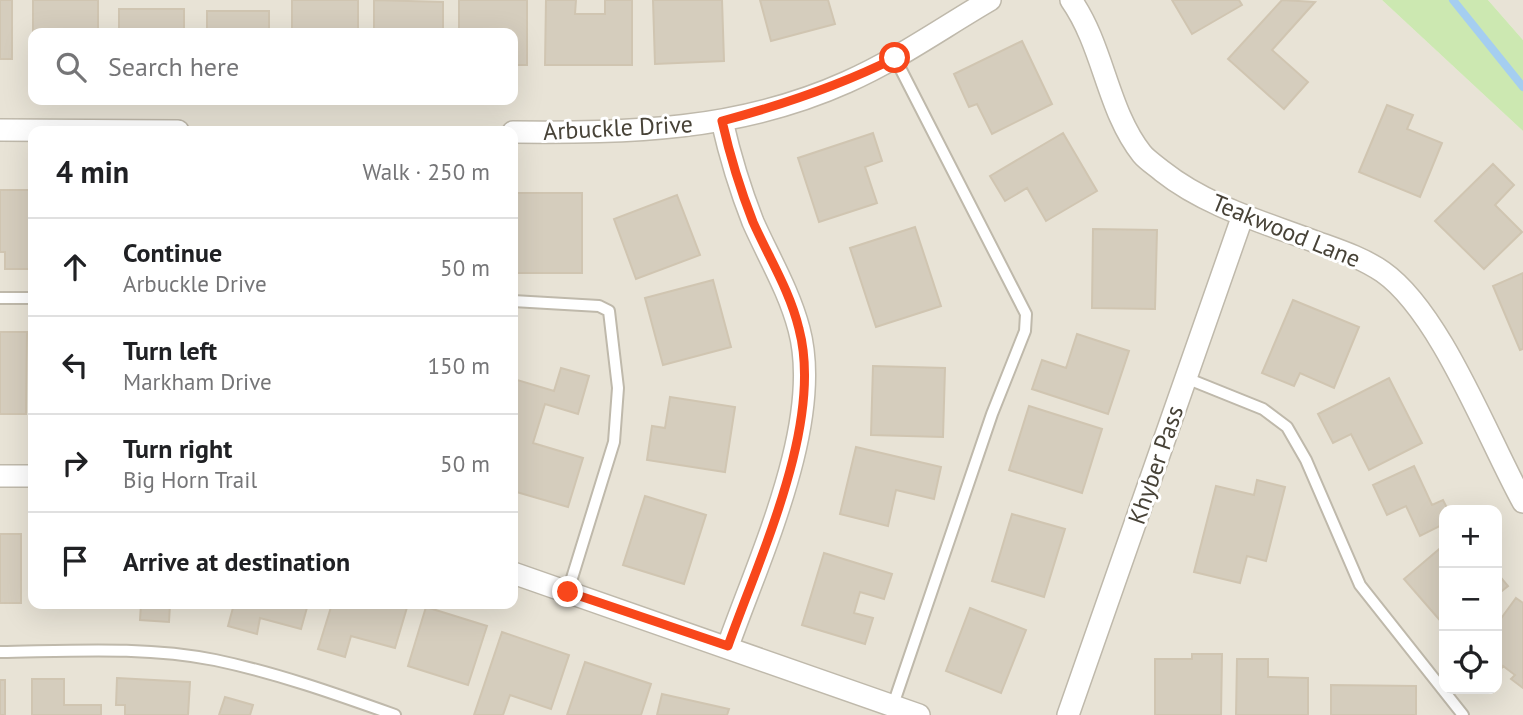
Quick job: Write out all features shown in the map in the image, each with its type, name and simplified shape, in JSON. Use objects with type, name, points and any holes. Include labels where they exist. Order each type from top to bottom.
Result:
[{"type":"street","name":"Arbuckle Drive","points":[[518,132],[626,133],[722,121],[792,102],[845,83],[895,58],[990,0]]},
{"type":"street","name":"Teakwood Lane","points":[[1072,0],[1105,71],[1120,117],[1143,155],[1185,189],[1243,215],[1348,254],[1384,273],[1409,297],[1432,326],[1523,502]]},
{"type":"street","points":[[722,121],[736,177],[754,225],[785,286],[796,320],[804,372],[800,427],[790,471],[728,646]]},
{"type":"street","points":[[0,130],[28,130]]},
{"type":"street","name":"Khyber Pass","points":[[1068,715],[1243,215]]},
{"type":"street","points":[[0,476],[28,476]]},
{"type":"street","points":[[518,575],[919,715]]},
{"type":"lane","points":[[893,705],[992,414],[1025,331],[1026,314],[895,58]]},
{"type":"lane","points":[[0,298],[28,298]]},
{"type":"lane","points":[[518,301],[599,306],[609,311],[614,339],[618,388],[614,442],[568,592]]},
{"type":"lane","points":[[1186,378],[1263,409],[1287,427],[1306,460],[1360,585],[1463,715]]},
{"type":"lane","points":[[0,652],[117,651],[212,659],[289,678],[395,715]]},
{"type":"shaded area","points":[[0,0],[1382,0],[1523,131],[1523,715],[0,715]]},
{"type":"shaded area","points":[[1488,0],[1523,0],[1523,40]]},
{"type":"green space","points":[[1382,0],[1488,0],[1523,40],[1523,131]]},
{"type":"building","points":[[0,0],[12,0],[12,59],[0,59]]},
{"type":"building","points":[[33,0],[98,0],[98,28],[33,28]]},
{"type":"building","points":[[292,0],[358,0],[358,28],[292,28]]},
{"type":"building","points":[[374,0],[443,2],[443,28],[374,28]]},
{"type":"building","points":[[459,0],[527,0],[527,65],[518,65],[518,28],[459,28]]},
{"type":"building","points":[[546,0],[576,0],[575,14],[605,14],[605,0],[632,0],[632,65],[545,65]]},
{"type":"building","points":[[653,0],[722,0],[724,61],[655,64]]},
{"type":"building","points":[[760,0],[828,0],[835,24],[771,41]]},
{"type":"building","points":[[1172,0],[1239,0],[1242,5],[1192,34]]},
{"type":"building","points":[[1282,0],[1315,2],[1272,50],[1308,82],[1284,109],[1228,59]]},
{"type":"building","points":[[119,9],[184,9],[184,28],[119,28]]},
{"type":"building","points":[[207,11],[269,11],[269,28],[207,28]]},
{"type":"building","points":[[1022,41],[1052,104],[992,134],[977,104],[969,107],[954,74]]},
{"type":"building","points":[[1387,105],[1413,115],[1407,129],[1442,143],[1420,197],[1359,172]]},
{"type":"building","points":[[873,133],[882,161],[865,167],[877,203],[819,222],[798,158]]},
{"type":"building","points":[[1063,133],[1097,191],[1046,221],[1027,188],[1005,201],[990,176]]},
{"type":"building","points":[[1493,164],[1514,185],[1495,205],[1522,232],[1484,269],[1435,221]]},
{"type":"building","points":[[0,190],[28,190],[28,269],[5,269],[5,252],[0,252]]},
{"type":"building","points":[[518,193],[582,193],[582,273],[518,273]]},
{"type":"building","points":[[677,195],[700,255],[636,279],[614,219]]},
{"type":"building","points":[[915,227],[941,306],[876,327],[850,248]]},
{"type":"building","points":[[1093,229],[1157,230],[1155,309],[1092,308]]},
{"type":"building","points":[[1523,273],[1523,349],[1520,350],[1493,286]]},
{"type":"building","points":[[713,280],[731,347],[663,365],[645,298]]},
{"type":"building","points":[[1293,300],[1359,327],[1334,388],[1300,373],[1294,386],[1262,373]]},
{"type":"building","points":[[0,332],[27,332],[26,414],[0,414]]},
{"type":"building","points":[[1077,334],[1129,351],[1108,414],[1032,389],[1042,360],[1066,368]]},
{"type":"building","points":[[873,366],[945,368],[943,437],[871,435]]},
{"type":"building","points":[[561,368],[589,376],[578,414],[545,404],[533,443],[583,458],[568,507],[518,492],[518,380],[554,391]]},
{"type":"building","points":[[1389,378],[1422,443],[1369,470],[1351,434],[1333,443],[1318,414]]},
{"type":"building","points":[[670,397],[735,407],[725,472],[647,460],[652,426],[665,428]]},
{"type":"building","points":[[1029,406],[1102,429],[1082,493],[1009,470]]},
{"type":"building","points":[[856,447],[941,467],[934,499],[896,490],[888,526],[840,514]]},
{"type":"building","points":[[1414,466],[1432,505],[1443,500],[1446,505],[1439,505],[1439,526],[1420,536],[1406,506],[1387,515],[1373,485]]},
{"type":"building","points":[[1257,480],[1285,487],[1266,561],[1247,556],[1240,583],[1194,572],[1216,486],[1254,495]]},
{"type":"building","points":[[645,496],[706,515],[684,584],[623,565]]},
{"type":"building","points":[[1012,514],[1065,529],[1044,597],[992,581]]},
{"type":"building","points":[[0,534],[21,534],[21,603],[0,603]]},
{"type":"building","points":[[1439,549],[1439,619],[1404,579]]},
{"type":"building","points":[[824,553],[892,574],[884,599],[860,592],[854,613],[873,618],[865,644],[802,625]]},
{"type":"building","points":[[1502,579],[1508,586],[1502,591]]},
{"type":"building","points":[[1516,598],[1523,603],[1523,688],[1511,679],[1515,675],[1502,668],[1502,617]]},
{"type":"building","points":[[970,608],[1026,630],[1001,693],[946,671]]},
{"type":"building","points":[[141,609],[170,609],[169,622],[140,620]]},
{"type":"building","points":[[233,609],[307,609],[301,629],[260,618],[257,634],[228,626]]},
{"type":"building","points":[[330,609],[407,609],[395,648],[351,636],[345,657],[318,649]]},
{"type":"building","points":[[425,609],[487,626],[468,685],[408,666]]},
{"type":"building","points":[[502,632],[569,655],[551,709],[510,695],[503,715],[474,715]]},
{"type":"building","points":[[1192,654],[1222,654],[1221,715],[1155,715],[1155,659],[1192,659]]},
{"type":"building","points":[[1237,659],[1268,659],[1268,677],[1308,678],[1308,715],[1236,715]]},
{"type":"building","points":[[585,662],[651,684],[641,715],[567,715]]},
{"type":"building","points":[[117,678],[190,682],[188,715],[125,715],[125,705],[116,705]]},
{"type":"building","points":[[32,679],[64,679],[64,705],[101,705],[101,715],[32,715]]},
{"type":"building","points":[[0,680],[5,680],[5,715],[0,715]]},
{"type":"building","points":[[1331,685],[1416,686],[1416,715],[1331,715]]},
{"type":"building","points":[[662,694],[729,709],[727,715],[657,715]]},
{"type":"building","points":[[225,697],[253,705],[250,715],[219,715]]},
{"type":"waterway","points":[[1453,0],[1523,87]]},
{"type":"route","points":[[568,592],[728,646],[790,471],[800,427],[804,372],[800,331],[785,286],[754,225],[736,177],[722,121],[792,102],[845,83],[895,58]]}]
